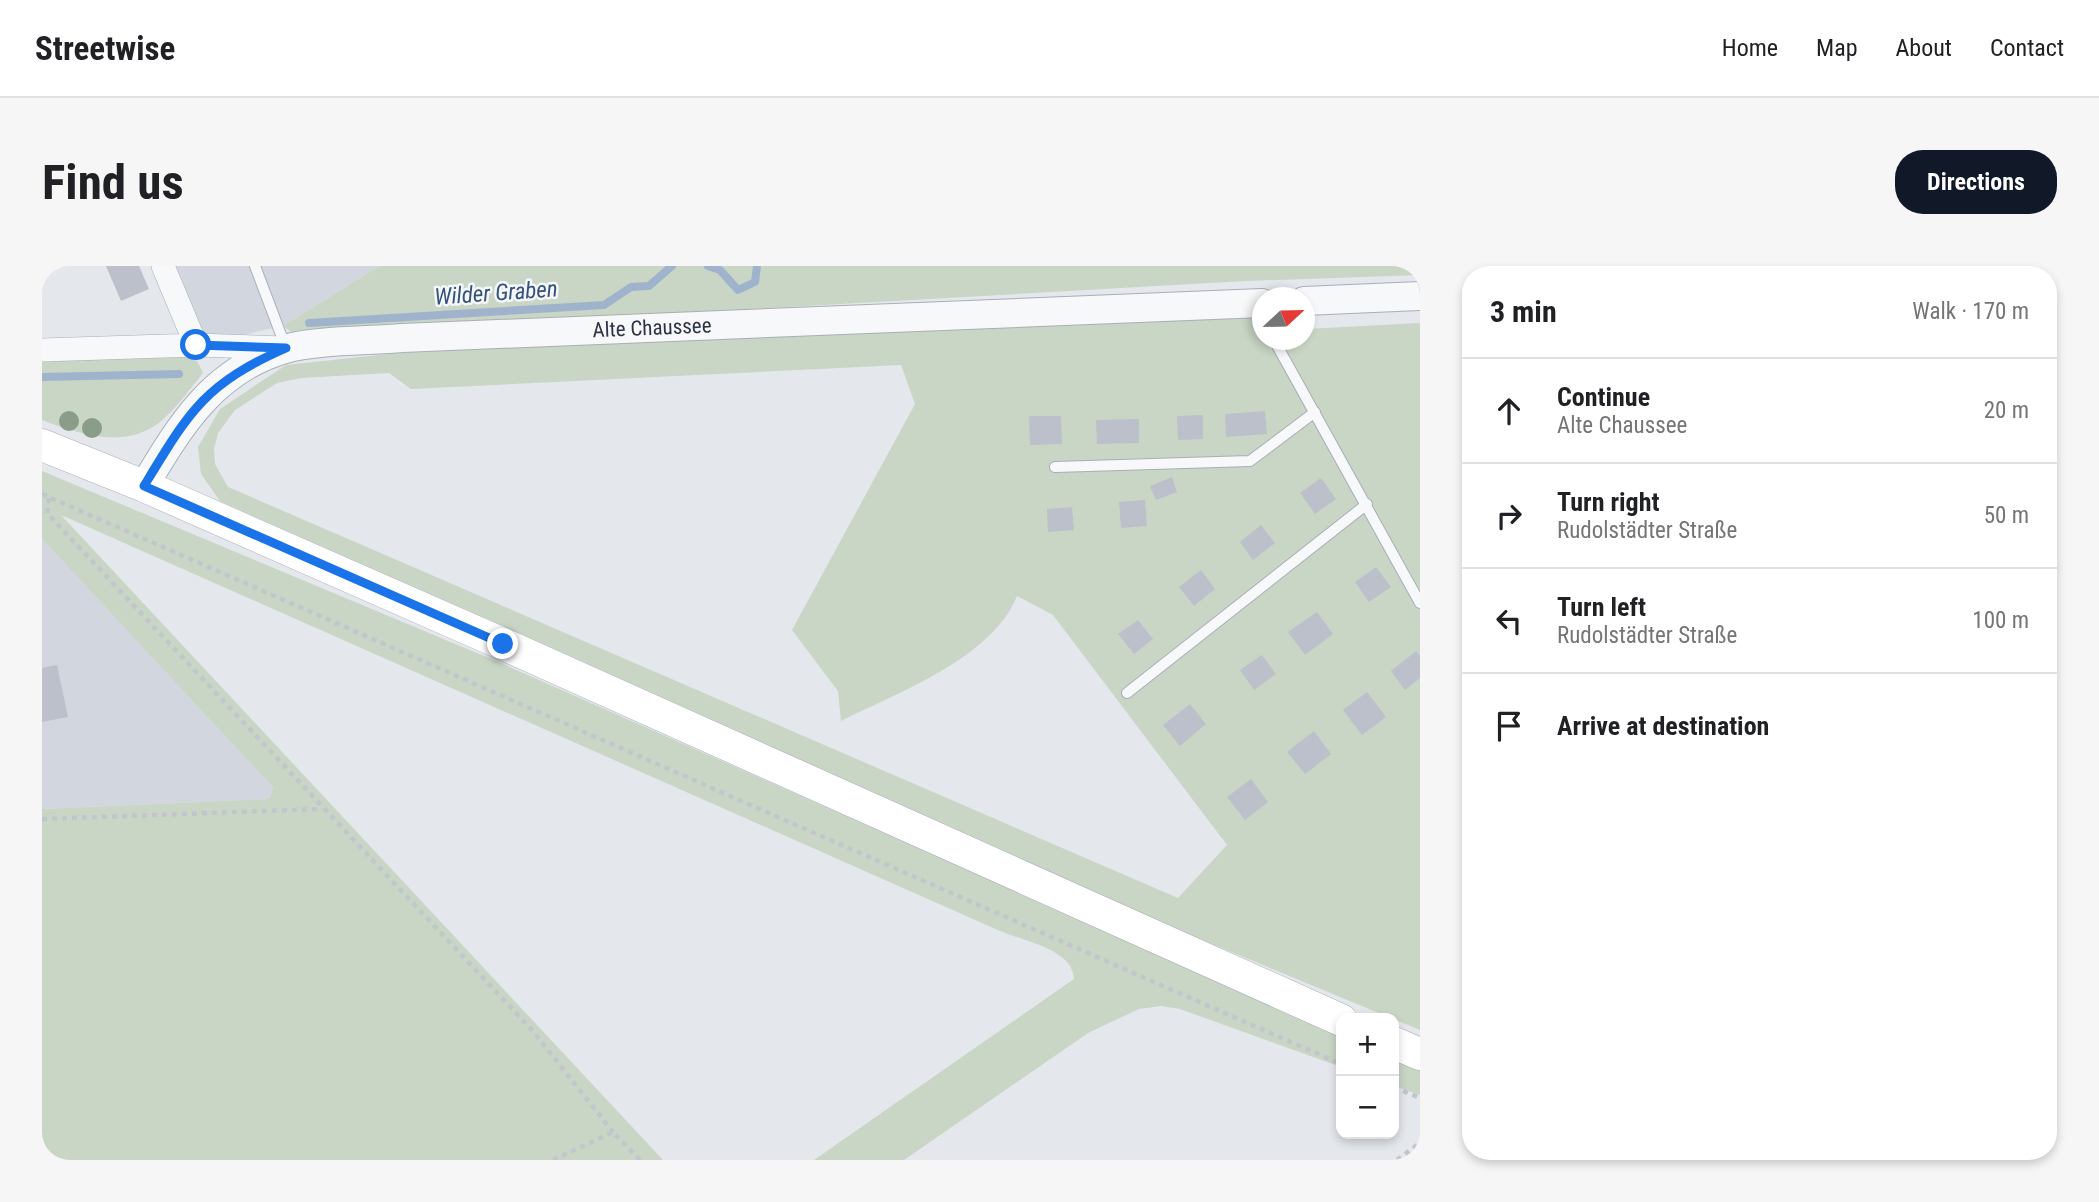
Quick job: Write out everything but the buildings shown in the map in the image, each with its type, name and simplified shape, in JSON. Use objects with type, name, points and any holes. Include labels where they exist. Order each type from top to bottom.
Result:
[{"type":"main road","points":[[42,445],[144,486],[503,644],[1336,1018]]},
{"type":"main road","points":[[1399,1045],[1420,1054]]},
{"type":"street","points":[[163,266],[196,345]]},
{"type":"street","points":[[1315,301],[1420,296]]},
{"type":"street","name":"Alte Chaussee","points":[[42,349],[196,345],[286,348],[402,338],[1252,306]]},
{"type":"street","points":[[144,486],[182,423],[202,400],[229,376],[286,348]]},
{"type":"lane","points":[[255,266],[286,348]]},
{"type":"lane","points":[[1280,350],[1420,603]]},
{"type":"lane","points":[[1055,467],[1250,461],[1315,412]]},
{"type":"lane","points":[[1127,693],[1367,504]]},
{"type":"path","points":[[42,494],[1336,1062]]},
{"type":"path","points":[[49,499],[47,513],[532,1030],[613,1132],[640,1160]]},
{"type":"path","points":[[42,819],[322,809]]},
{"type":"path","points":[[1399,1089],[1420,1098]]},
{"type":"path","points":[[553,1160],[613,1132]]},
{"type":"path","points":[[1397,1160],[1420,1143]]},
{"type":"shaded area","points":[[163,266],[379,266],[283,326],[196,345]]},
{"type":"shaded area","points":[[42,539],[275,788],[269,799],[42,809]]},
{"type":"green space","points":[[379,266],[1420,266],[1420,275],[1245,281],[295,335],[283,326]]},
{"type":"green space","points":[[1252,312],[1252,350],[1315,350],[1315,328],[1420,323],[1420,1030],[1399,1021],[1399,1013],[1379,1013],[1161,923],[220,501],[201,474],[198,447],[220,409],[286,365],[406,352]],"holes":[[[901,365],[915,404],[792,630],[838,691],[841,721],[916,685],[966,655],[987,638],[1005,618],[1017,596],[1053,615],[1227,845],[1178,898],[228,487],[215,464],[214,449],[218,433],[235,410],[277,383],[301,378],[389,373],[411,389]]]},
{"type":"green space","points":[[185,357],[197,361],[203,373],[172,411],[146,431],[102,437],[42,420],[42,361]]},
{"type":"green space","points":[[42,471],[496,661],[1336,1033],[1336,1065],[1180,1009],[1161,1006],[1139,1009],[1088,1033],[904,1160],[814,1160],[1074,979],[1065,960],[1045,948],[1000,931],[61,515],[663,1160],[42,1160],[42,809],[269,799],[274,788],[42,539]]},
{"type":"green space","points":[[1399,1060],[1420,1069],[1420,1095],[1399,1088]]},
{"type":"waterway","name":"Wilder Graben","points":[[309,323],[604,305],[631,287],[649,286],[672,266]]},
{"type":"waterway","name":"Wilder Graben","points":[[708,266],[720,270],[738,290],[755,282],[757,266]]},
{"type":"waterway","name":"Wilder Graben","points":[[42,377],[179,374]]},
{"type":"route","points":[[196,345],[286,348],[229,376],[202,400],[182,423],[144,486],[503,644]]}]
